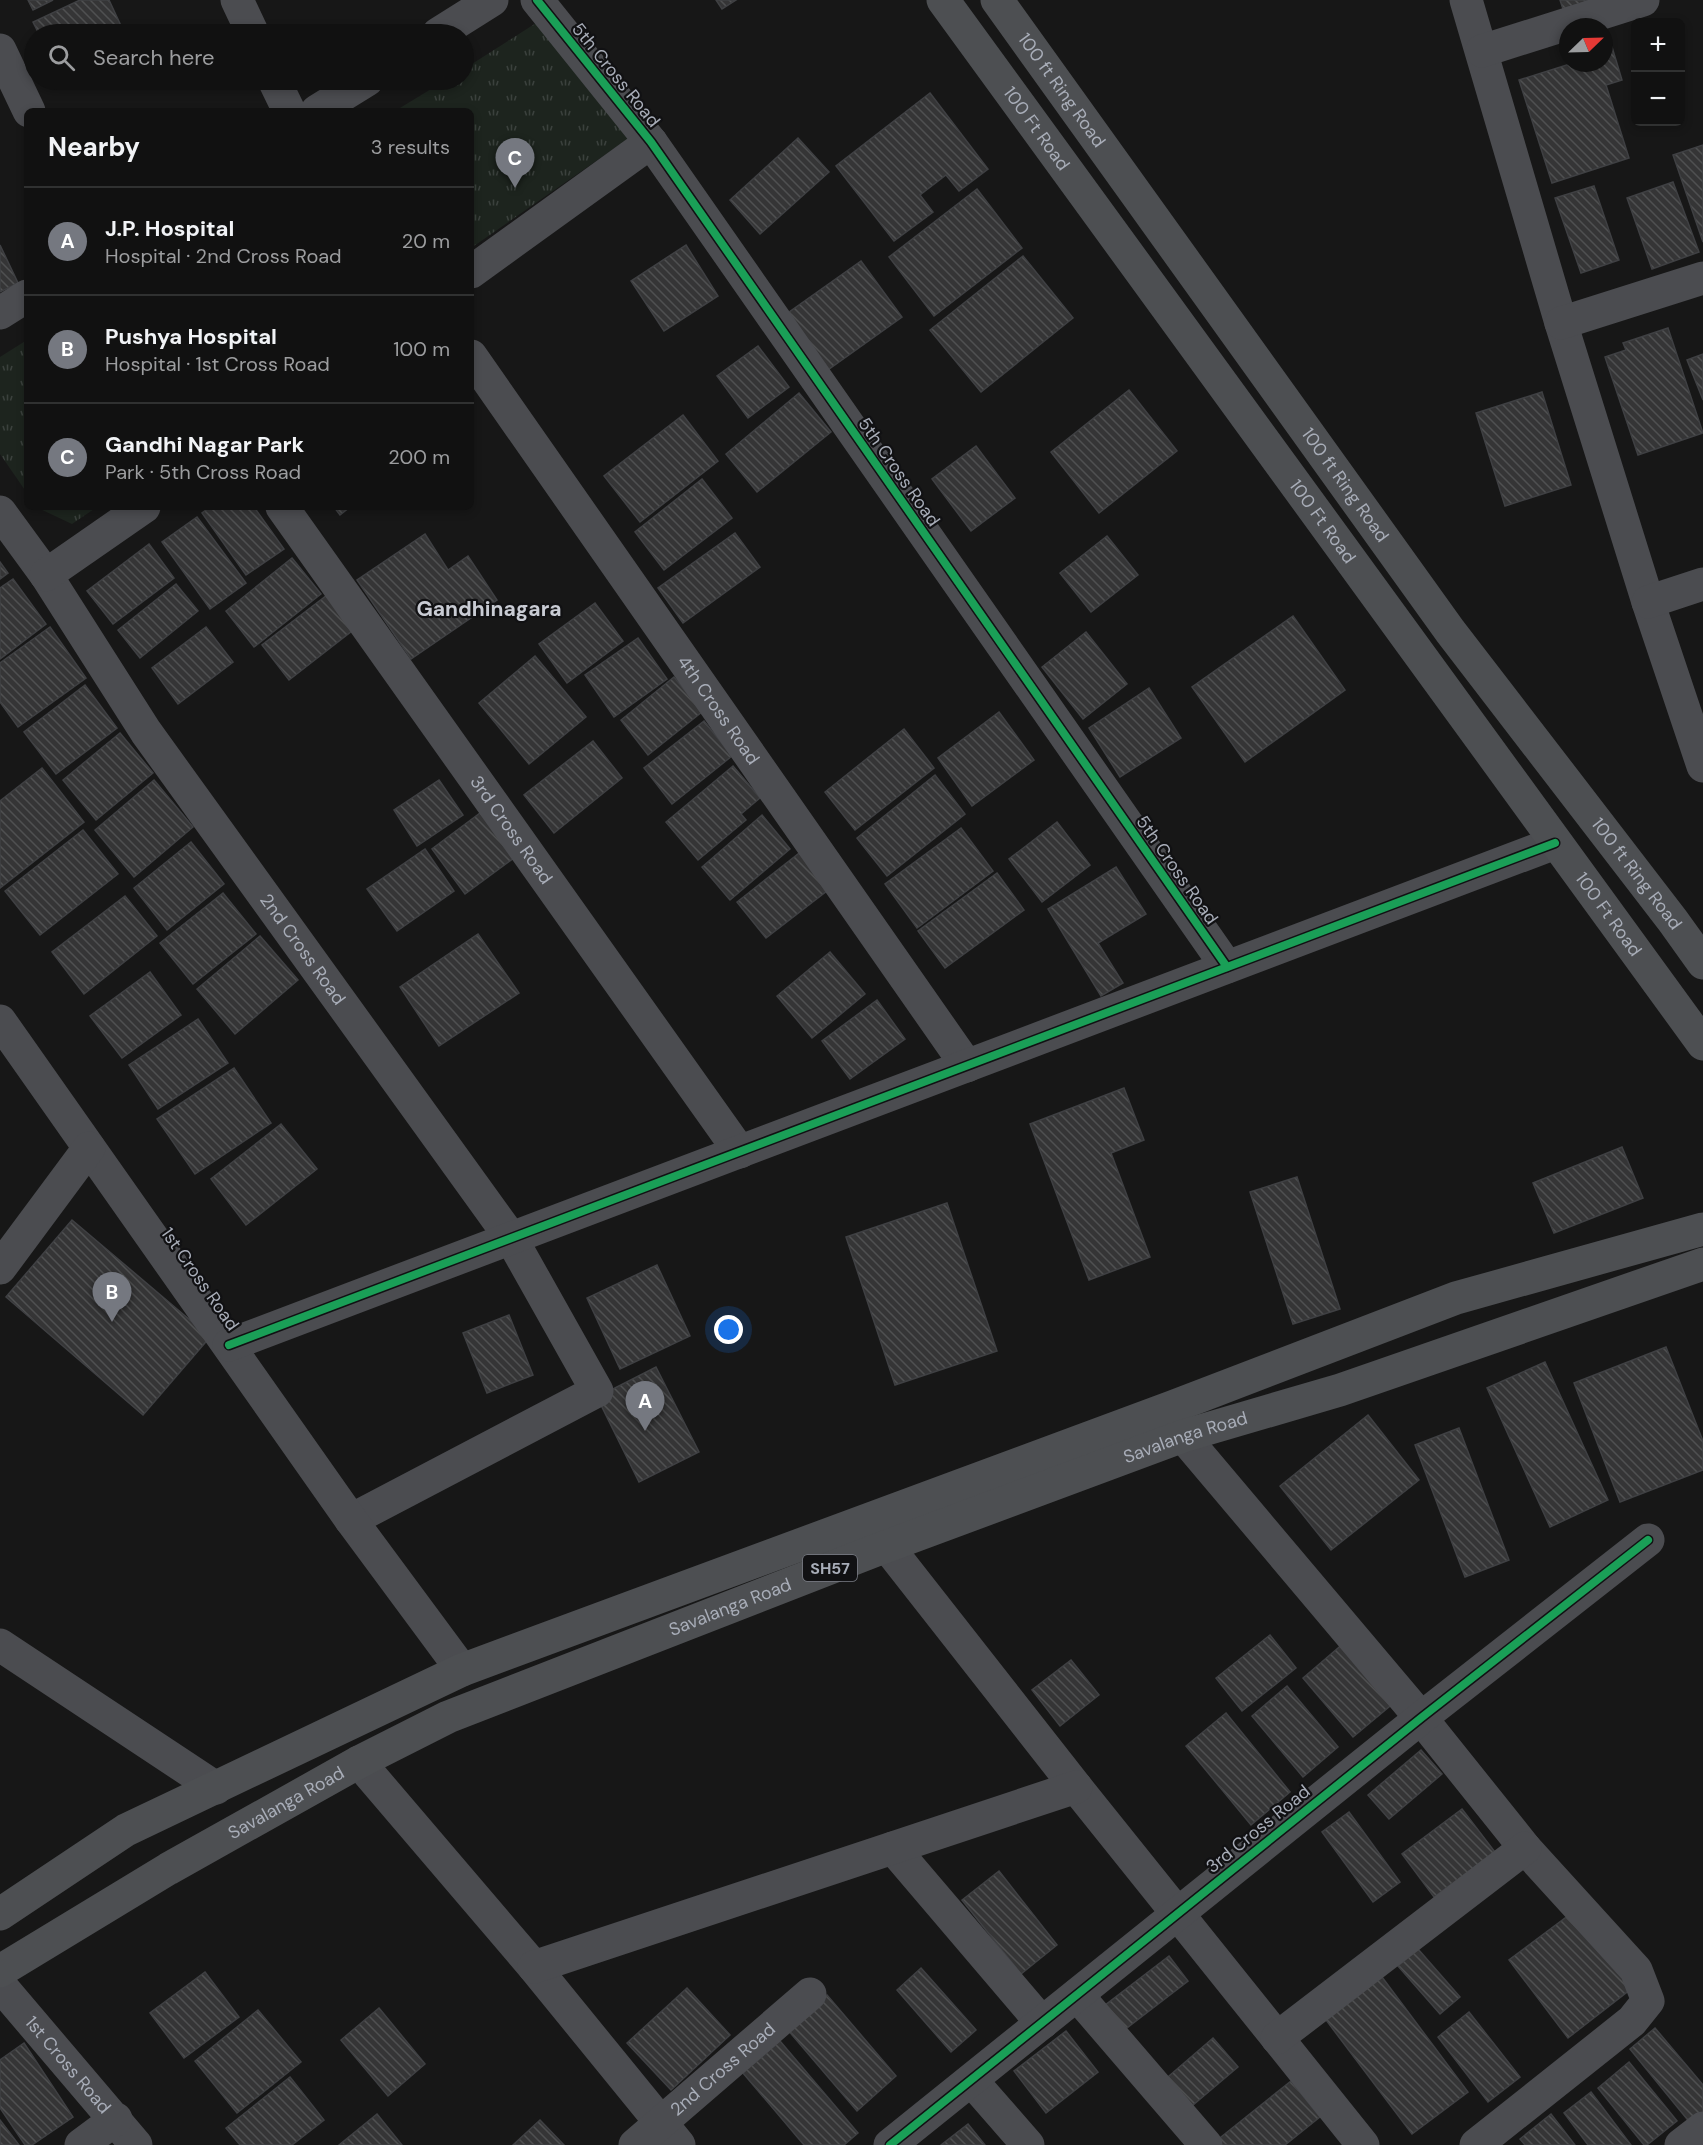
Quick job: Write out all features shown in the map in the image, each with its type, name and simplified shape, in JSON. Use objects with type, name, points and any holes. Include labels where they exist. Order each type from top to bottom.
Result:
[{"type":"main road","name":"100 Ft Road","points":[[943,0],[1703,1044]]},
{"type":"main road","name":"100 ft Ring Road","points":[[997,0],[1450,631],[1703,963]]},
{"type":"main road","name":"Savalanga Road","points":[[0,1914],[126,1830],[462,1670],[1172,1407],[1456,1298],[1703,1229]]},
{"type":"main road","name":"Savalanga Road","points":[[0,1971],[168,1869],[358,1762],[448,1717],[887,1546],[1183,1436],[1340,1390],[1703,1264]]},
{"type":"main road","points":[[1456,1298],[1472,1346]]},
{"type":"street","points":[[237,0],[248,24]]},
{"type":"street","points":[[454,24],[492,0]]},
{"type":"street","name":"5th Cross Road","points":[[537,0],[651,142],[1227,967]]},
{"type":"street","points":[[1466,0],[1561,323],[1648,602],[1703,766]]},
{"type":"street","points":[[1482,51],[1643,0]]},
{"type":"street","points":[[0,50],[28,108]]},
{"type":"street","points":[[279,90],[288,108]]},
{"type":"street","points":[[322,108],[351,90]]},
{"type":"street","points":[[474,270],[651,142]]},
{"type":"street","points":[[1561,323],[1703,278]]},
{"type":"street","points":[[0,313],[24,298]]},
{"type":"street","name":"4th Cross Road","points":[[474,360],[967,1066]]},
{"type":"street","points":[[46,575],[140,510]]},
{"type":"street","name":"3rd Cross Road","points":[[284,510],[740,1152]]},
{"type":"street","name":"2nd Cross Road","points":[[0,512],[46,575],[146,732],[512,1238],[597,1391],[351,1520]]},
{"type":"street","points":[[1648,602],[1703,584]]},
{"type":"street","points":[[229,1345],[1555,843]]},
{"type":"street","name":"1st Cross Road","points":[[0,1021],[351,1520],[462,1670]]},
{"type":"street","points":[[0,1268],[89,1148]]},
{"type":"street","points":[[1183,1436],[1421,1718],[1525,1848],[1636,1970],[1648,2001],[1632,2021],[1476,2145]]},
{"type":"street","points":[[869,1518],[887,1546],[1076,1788],[1363,2145]]},
{"type":"street","name":"3rd Cross Road","points":[[890,2145],[1421,1718],[1648,1540]]},
{"type":"street","points":[[0,1645],[216,1788]]},
{"type":"street","points":[[358,1762],[534,1967],[670,2134]]},
{"type":"street","points":[[534,1967],[1076,1788]]},
{"type":"street","points":[[893,1848],[1042,2023]]},
{"type":"street","points":[[1277,2038],[1525,1848]]},
{"type":"street","name":"1st Cross Road","points":[[0,1985],[136,2145]]},
{"type":"street","name":"2nd Cross Road","points":[[635,2145],[670,2134],[810,1994]]},
{"type":"street","points":[[1077,1995],[1206,2145]]},
{"type":"street","points":[[972,2081],[1028,2145]]},
{"type":"street","points":[[81,2145],[116,2119]]},
{"type":"street","points":[[1681,2145],[1703,2128]]},
{"type":"green space","points":[[547,16],[645,127],[474,246],[474,108],[400,108],[430,90],[474,90],[474,63]]},
{"type":"green space","points":[[24,342],[24,489],[0,454],[0,357]]},
{"type":"green space","points":[[42,510],[93,510],[72,524]]},
{"type":"building","points":[[28,0],[53,0],[33,10]]},
{"type":"building","points":[[80,0],[109,0],[120,24],[34,24],[33,22]]},
{"type":"building","points":[[716,0],[736,0],[722,9]]},
{"type":"building","points":[[1560,0],[1591,0],[1563,9]]},
{"type":"building","points":[[1613,50],[1622,80],[1606,85],[1629,158],[1552,183],[1519,80],[1559,67],[1559,72],[1613,72]]},
{"type":"building","points":[[930,93],[988,169],[959,191],[946,175],[920,195],[933,212],[894,241],[836,166]]},
{"type":"building","points":[[798,138],[829,172],[760,234],[730,200]]},
{"type":"building","points":[[1703,145],[1703,242],[1673,155]]},
{"type":"building","points":[[1673,182],[1699,252],[1652,269],[1627,198]]},
{"type":"building","points":[[1594,186],[1619,260],[1581,273],[1555,198]]},
{"type":"building","points":[[977,189],[1022,248],[934,316],[889,257]]},
{"type":"building","points":[[0,245],[18,283],[0,292]]},
{"type":"building","points":[[686,245],[718,296],[664,331],[631,281]]},
{"type":"building","points":[[1023,256],[1073,318],[981,392],[930,330]]},
{"type":"building","points":[[861,261],[902,317],[825,372],[785,315]]},
{"type":"building","points":[[1668,328],[1703,433],[1638,455],[1605,357],[1626,350],[1623,343]]},
{"type":"building","points":[[758,346],[789,387],[748,418],[717,376]]},
{"type":"building","points":[[1703,354],[1703,400],[1687,360]]},
{"type":"building","points":[[1129,390],[1177,451],[1099,513],[1051,452]]},
{"type":"building","points":[[1542,392],[1571,485],[1505,506],[1476,413]]},
{"type":"building","points":[[799,393],[831,432],[757,492],[726,454]]},
{"type":"building","points":[[683,415],[718,461],[640,522],[604,476]]},
{"type":"building","points":[[976,446],[1015,498],[971,531],[932,479]]},
{"type":"building","points":[[702,479],[732,518],[664,570],[635,532]]},
{"type":"building","points":[[206,510],[256,510],[284,549],[246,575],[202,513]]},
{"type":"building","points":[[336,510],[346,510],[340,515]]},
{"type":"building","points":[[197,517],[246,583],[210,609],[162,542]]},
{"type":"building","points":[[735,533],[760,567],[683,623],[658,588]]},
{"type":"building","points":[[425,534],[448,570],[468,556],[497,600],[411,659],[357,580]]},
{"type":"building","points":[[1107,536],[1138,575],[1091,612],[1060,573]]},
{"type":"building","points":[[149,544],[174,578],[113,624],[87,591]]},
{"type":"building","points":[[292,558],[321,594],[254,647],[226,611]]},
{"type":"building","points":[[0,562],[8,573],[0,579]]},
{"type":"building","points":[[13,579],[46,624],[0,659],[0,588]]},
{"type":"building","points":[[176,584],[198,611],[140,658],[118,630]]},
{"type":"building","points":[[331,592],[357,627],[289,680],[262,645]]},
{"type":"building","points":[[595,603],[623,641],[567,683],[539,644]]},
{"type":"building","points":[[1293,616],[1345,690],[1245,762],[1192,687]]},
{"type":"building","points":[[50,627],[86,678],[18,727],[0,702],[0,663]]},
{"type":"building","points":[[206,627],[233,662],[178,704],[152,668]]},
{"type":"building","points":[[1086,632],[1127,684],[1083,719],[1042,667]]},
{"type":"building","points":[[638,638],[667,679],[614,717],[585,675]]},
{"type":"building","points":[[535,656],[586,717],[529,764],[479,703]]},
{"type":"building","points":[[674,677],[702,712],[648,755],[621,720]]},
{"type":"building","points":[[85,685],[117,728],[56,774],[24,732]]},
{"type":"building","points":[[1149,688],[1181,738],[1120,777],[1089,728]]},
{"type":"building","points":[[999,712],[1034,760],[972,806],[938,758]]},
{"type":"building","points":[[704,721],[732,756],[672,804],[644,768]]},
{"type":"building","points":[[904,729],[934,768],[855,830],[825,792]]},
{"type":"building","points":[[120,733],[153,773],[96,820],[63,780]]},
{"type":"building","points":[[593,741],[622,778],[554,833],[524,795]]},
{"type":"building","points":[[733,766],[760,798],[741,814],[746,820],[698,860],[666,822]]},
{"type":"building","points":[[42,768],[84,822],[0,888],[0,801]]},
{"type":"building","points":[[935,775],[965,814],[887,876],[857,838]]},
{"type":"building","points":[[154,780],[193,827],[134,877],[95,830]]},
{"type":"building","points":[[439,780],[463,815],[417,846],[394,810]]},
{"type":"building","points":[[484,810],[518,855],[465,894],[432,849]]},
{"type":"building","points":[[762,815],[790,849],[730,900],[702,867]]},
{"type":"building","points":[[1057,822],[1090,865],[1042,902],[1009,859]]},
{"type":"building","points":[[961,828],[993,871],[917,928],[885,884]]},
{"type":"building","points":[[83,830],[118,874],[40,935],[5,891]]},
{"type":"building","points":[[191,842],[224,884],[167,930],[134,888]]},
{"type":"building","points":[[425,849],[454,891],[397,931],[367,889]]},
{"type":"building","points":[[803,850],[832,887],[766,938],[737,902]]},
{"type":"building","points":[[1116,867],[1146,914],[1098,943],[1123,983],[1101,996],[1048,909]]},
{"type":"building","points":[[997,873],[1024,910],[945,968],[918,931]]},
{"type":"building","points":[[223,893],[256,934],[193,984],[160,943]]},
{"type":"building","points":[[125,896],[157,936],[84,994],[52,952]]},
{"type":"building","points":[[478,934],[519,993],[439,1046],[400,987]]},
{"type":"building","points":[[260,936],[298,980],[235,1034],[197,989]]},
{"type":"building","points":[[830,952],[865,994],[812,1038],[777,996]]},
{"type":"building","points":[[150,972],[181,1015],[122,1058],[90,1016]]},
{"type":"building","points":[[877,1000],[905,1039],[850,1079],[822,1041]]},
{"type":"building","points":[[198,1019],[228,1063],[158,1109],[129,1065]]},
{"type":"building","points":[[234,1068],[271,1123],[195,1174],[157,1119]]},
{"type":"building","points":[[1124,1088],[1144,1140],[1111,1153],[1150,1257],[1089,1280],[1030,1124]]},
{"type":"building","points":[[281,1124],[317,1169],[246,1225],[211,1179]]},
{"type":"building","points":[[1622,1147],[1643,1198],[1554,1233],[1533,1183]]},
{"type":"building","points":[[1297,1177],[1340,1309],[1293,1324],[1250,1192]]},
{"type":"building","points":[[947,1203],[997,1351],[895,1385],[846,1237]]},
{"type":"building","points":[[72,1220],[210,1337],[143,1415],[6,1297]]},
{"type":"building","points":[[657,1265],[690,1336],[620,1369],[587,1298]]},
{"type":"building","points":[[509,1315],[533,1375],[487,1393],[463,1333]]},
{"type":"building","points":[[1666,1347],[1703,1441],[1703,1470],[1620,1502],[1574,1383]]},
{"type":"building","points":[[1545,1362],[1608,1500],[1550,1527],[1487,1388]]},
{"type":"building","points":[[656,1367],[699,1452],[639,1482],[597,1397]]},
{"type":"building","points":[[1368,1415],[1419,1480],[1331,1550],[1280,1486]]},
{"type":"building","points":[[1459,1428],[1509,1560],[1465,1577],[1415,1445]]},
{"type":"building","points":[[1270,1635],[1296,1668],[1242,1711],[1216,1678]]},
{"type":"building","points":[[1345,1642],[1395,1702],[1353,1737],[1303,1678]]},
{"type":"building","points":[[1071,1660],[1099,1695],[1060,1726],[1032,1690]]},
{"type":"building","points":[[1287,1686],[1338,1747],[1303,1777],[1252,1716]]},
{"type":"building","points":[[1226,1713],[1290,1792],[1251,1825],[1186,1746]]},
{"type":"building","points":[[1421,1750],[1442,1774],[1389,1819],[1368,1795]]},
{"type":"building","points":[[1462,1809],[1495,1852],[1434,1897],[1402,1854]]},
{"type":"building","points":[[1349,1812],[1400,1882],[1373,1902],[1322,1832]]},
{"type":"building","points":[[999,1871],[1057,1945],[1021,1974],[962,1900]]},
{"type":"building","points":[[1573,1912],[1631,1989],[1568,2038],[1509,1960]]},
{"type":"building","points":[[1418,1949],[1460,1997],[1440,2014],[1398,1966]]},
{"type":"building","points":[[1169,1956],[1188,1981],[1123,2031],[1104,2006]]},
{"type":"building","points":[[921,1968],[976,2030],[951,2052],[897,1990]]},
{"type":"building","points":[[205,1972],[239,2017],[184,2058],[150,2013]]},
{"type":"building","points":[[1379,1973],[1468,2092],[1412,2134],[1323,2016]]},
{"type":"building","points":[[687,1988],[730,2035],[671,2090],[627,2043]]},
{"type":"building","points":[[827,1995],[896,2076],[857,2111],[787,2029]]},
{"type":"building","points":[[379,2008],[425,2064],[388,2096],[341,2040]]},
{"type":"building","points":[[258,2010],[301,2062],[237,2113],[195,2061]]},
{"type":"building","points":[[1469,2012],[1520,2077],[1488,2102],[1438,2037]]},
{"type":"building","points":[[1655,2028],[1703,2085],[1703,2114],[1691,2124],[1630,2049]]},
{"type":"building","points":[[1066,2031],[1098,2072],[1046,2113],[1014,2071]]},
{"type":"building","points":[[1213,2038],[1238,2067],[1186,2111],[1162,2082]]},
{"type":"building","points":[[780,2041],[858,2133],[844,2145],[804,2145],[743,2073]]},
{"type":"building","points":[[24,2043],[73,2117],[32,2145],[25,2145],[0,2108],[0,2060]]},
{"type":"building","points":[[1629,2062],[1677,2121],[1647,2145],[1644,2145],[1598,2088]]},
{"type":"building","points":[[290,2077],[324,2120],[292,2145],[240,2145],[226,2128]]},
{"type":"building","points":[[1291,2081],[1320,2117],[1285,2145],[1220,2145],[1216,2141]]},
{"type":"building","points":[[1591,2092],[1631,2145],[1588,2145],[1564,2113]]},
{"type":"building","points":[[377,2114],[402,2145],[339,2145]]},
{"type":"building","points":[[1551,2114],[1575,2145],[1525,2145],[1520,2139]]},
{"type":"building","points":[[0,2120],[19,2145],[0,2145]]},
{"type":"building","points":[[540,2120],[564,2145],[513,2145]]},
{"type":"building","points":[[968,2124],[985,2145],[941,2145]]},
{"type":"cycle path","points":[[537,0],[651,142],[1227,967]]},
{"type":"cycle path","points":[[229,1345],[1555,843]]},
{"type":"cycle path","points":[[890,2145],[1421,1718],[1648,1540]]},
{"type":"place","name":"Gandhi Nagar Park","points":[[515,188]]},
{"type":"place","name":"Pushya Hospital","points":[[112,1322]]},
{"type":"place","name":"J.P. Hospital","points":[[645,1431]]},
{"type":"district","name":"Gandhinagara","points":[[489,609]]}]
